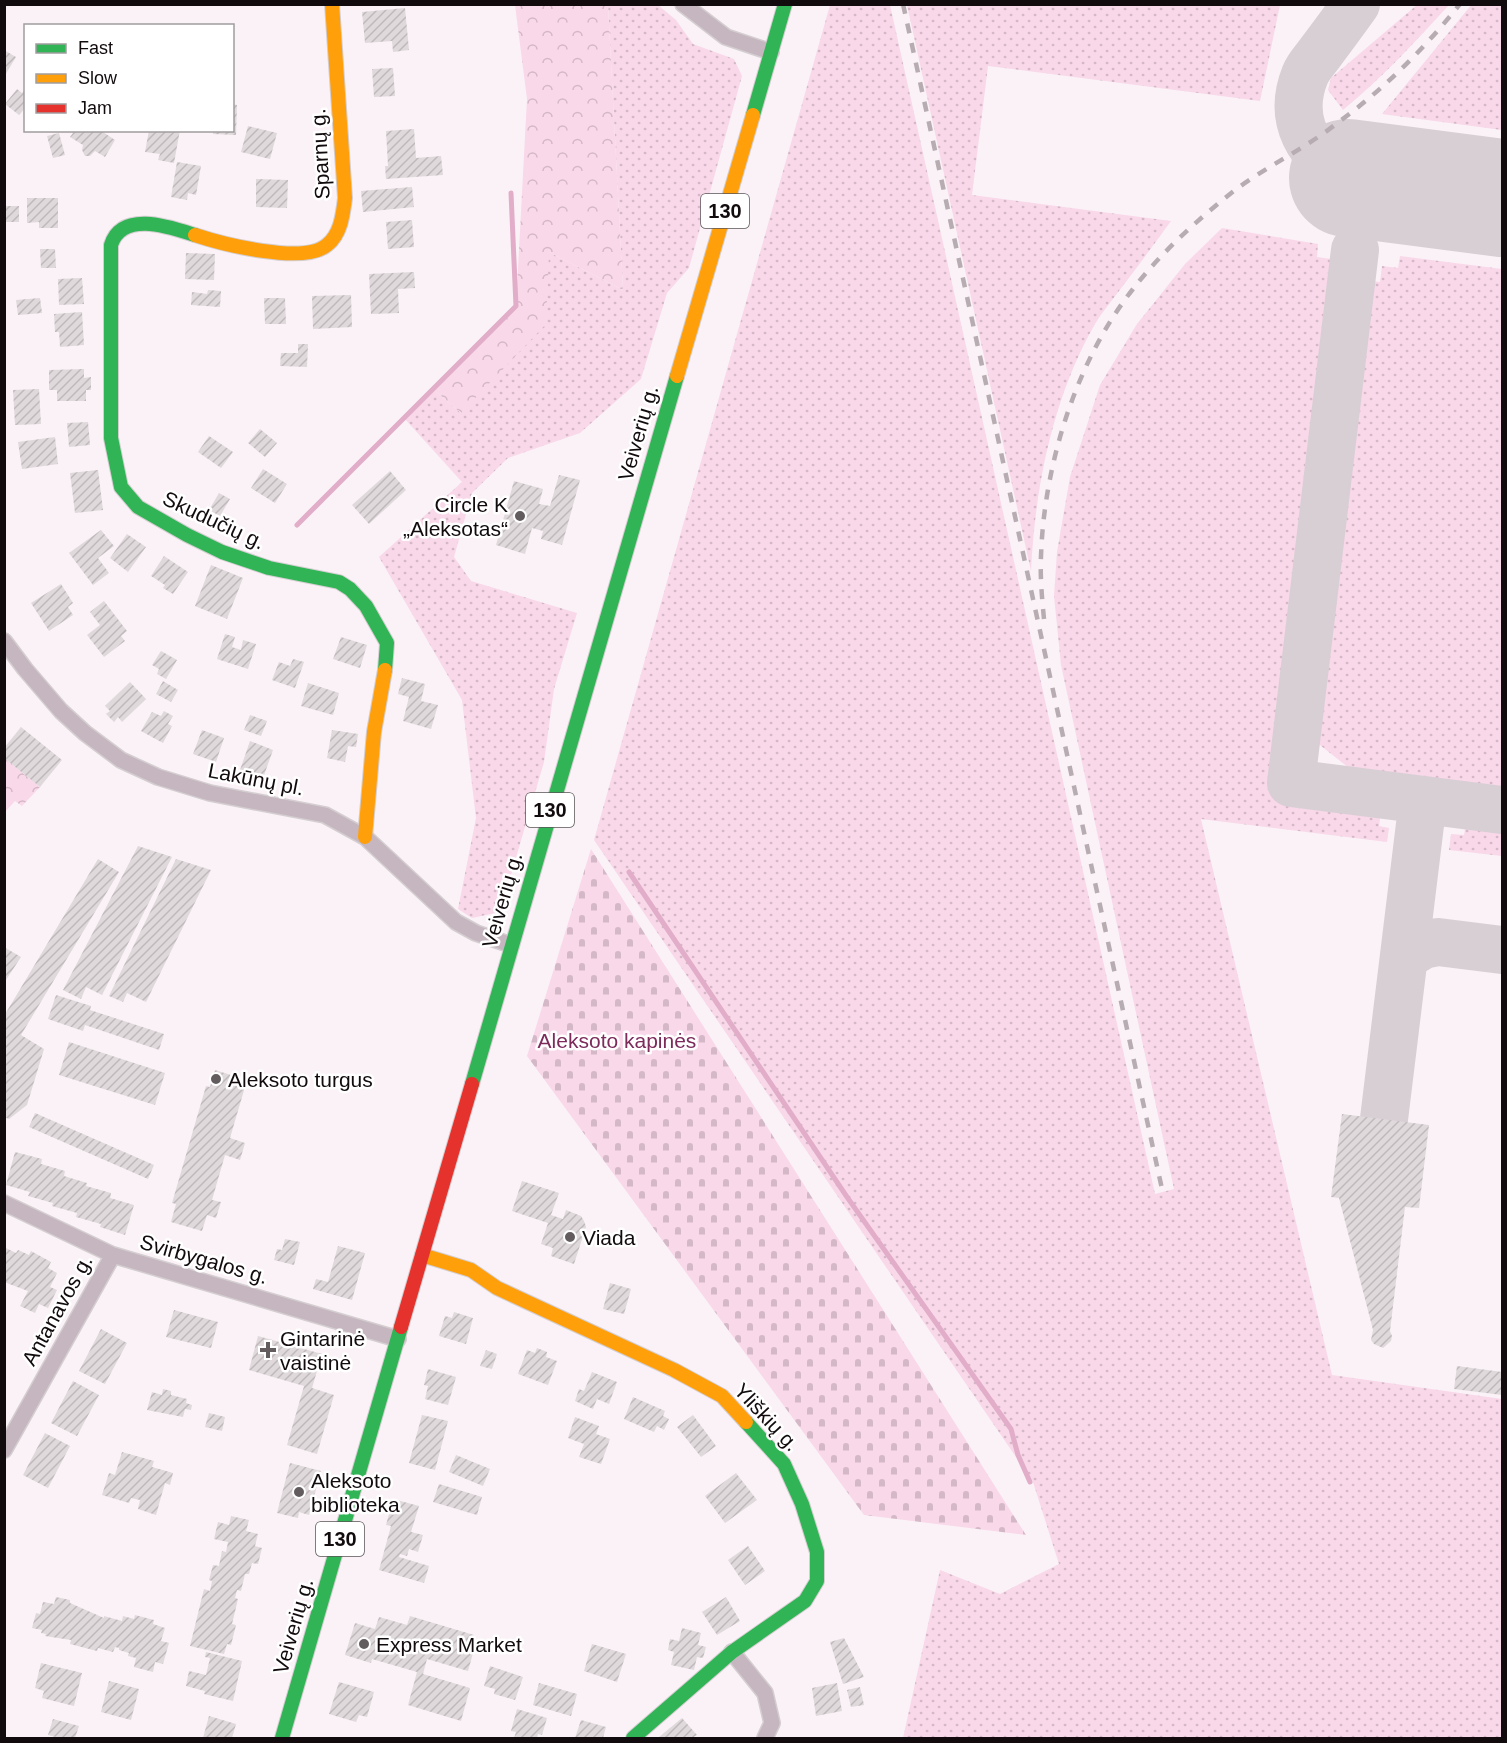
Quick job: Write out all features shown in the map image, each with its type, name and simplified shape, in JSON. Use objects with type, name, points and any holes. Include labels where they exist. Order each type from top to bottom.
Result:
[{"type":"street","name":"Sparnų g.","points":[[111,245],[114,234],[121,229],[150,224],[211,240],[278,253],[320,250],[329,243],[337,233],[343,217],[345,198],[332,4]]},
{"type":"street","points":[[683,4],[726,38],[771,52]]},
{"type":"street","name":"Veiverių g.","points":[[282,1738],[785,4]]},
{"type":"street","name":"Skudučių g.","points":[[111,245],[111,438],[122,487],[128,497],[138,507],[222,552],[269,568],[339,582],[350,589],[366,606],[380,627],[387,643],[387,661],[374,732],[365,837]]},
{"type":"street","name":"Lakūnų pl.","points":[[4,641],[61,711],[85,733],[121,760],[158,777],[210,793],[326,814],[365,837],[456,922],[476,933],[511,945]]},
{"type":"street","name":"Svirbygalos g.","points":[[4,1203],[112,1255],[398,1339]]},
{"type":"street","name":"Antanavos g.","points":[[4,1450],[112,1255]]},
{"type":"street","name":"Yliškių g.","points":[[422,1255],[471,1270],[497,1288],[674,1370],[722,1396],[784,1464],[802,1504],[817,1552],[818,1581],[805,1601],[732,1652],[633,1738]]},
{"type":"street","points":[[732,1652],[765,1692],[772,1723],[765,1738]]},
{"type":"green space","points":[[1418,4],[1449,5],[1385,72],[1343,110],[1328,90],[1331,78]]},
{"type":"green space","points":[[1472,4],[1502,5],[1502,130],[1382,114]]},
{"type":"green space","points":[[515,5],[608,5],[623,290],[549,252],[546,324],[461,413],[433,389],[516,306],[527,99]]},
{"type":"green space","points":[[608,5],[658,5],[676,20],[693,44],[734,59],[742,76],[689,268],[667,293],[641,379],[580,433],[508,458],[472,493],[454,557],[471,581],[577,613],[554,689],[544,762],[500,912],[472,918],[458,909],[476,818],[462,700],[379,557],[462,482],[404,418],[433,389],[461,413],[549,252],[623,290]]},
{"type":"green space","points":[[830,5],[890,5],[1155,1194],[1174,1189],[1061,665],[1054,596],[1057,552],[1070,477],[1100,385],[1137,324],[1185,264],[1222,228],[1318,244],[1317,257],[1331,259],[1328,276],[1340,277],[1272,798],[1381,812],[1379,826],[1389,828],[1387,842],[1201,819],[1332,1375],[1502,1399],[1502,1738],[903,1738],[940,1570],[1000,1594],[1059,1564],[1033,1482],[594,840]]},
{"type":"green space","points":[[907,5],[1280,5],[1260,101],[988,66],[972,195],[1171,221],[1098,320],[1080,352],[1068,382],[1057,412],[1042,475],[1031,571]]},
{"type":"green space","points":[[1400,256],[1502,269],[1502,794],[1358,775],[1311,738],[1371,281],[1380,282],[1382,266],[1398,268]]},
{"type":"green space","points":[[4,758],[40,787],[22,806],[15,801],[5,812]]},
{"type":"green space","points":[[1466,823],[1502,828],[1502,856],[1449,850],[1451,834],[1464,835]]},
{"type":"green space","name":"Aleksoto kapinės","points":[[591,849],[1026,1535],[864,1515],[527,1056]]},
{"type":"building","points":[[405,8],[409,50],[393,52],[392,41],[365,43],[362,12]]},
{"type":"building","points":[[4,50],[16,57],[4,77]]},
{"type":"building","points":[[393,68],[395,96],[374,97],[372,69]]},
{"type":"building","points":[[17,89],[22,93],[24,90],[24,109],[19,115],[5,104]]},
{"type":"building","points":[[234,104],[237,105],[236,135],[213,134],[213,132],[234,132]]},
{"type":"building","points":[[248,126],[277,133],[270,159],[241,152]]},
{"type":"building","points":[[414,129],[416,158],[441,156],[443,175],[386,179],[385,166],[388,166],[386,131]]},
{"type":"building","points":[[103,132],[115,140],[105,157],[95,151],[90,156],[85,156],[82,150],[83,145],[70,137],[73,133]]},
{"type":"building","points":[[149,132],[180,132],[174,163],[158,160],[160,154],[145,152]]},
{"type":"building","points":[[59,133],[65,155],[53,158],[47,136]]},
{"type":"building","points":[[177,162],[201,166],[196,195],[188,193],[187,200],[171,197]]},
{"type":"building","points":[[256,179],[288,180],[287,208],[256,207]]},
{"type":"building","points":[[412,187],[414,207],[363,212],[361,191]]},
{"type":"building","points":[[27,198],[58,198],[58,228],[39,228],[39,222],[27,223]]},
{"type":"building","points":[[4,206],[19,206],[19,222],[4,222]]},
{"type":"building","points":[[412,220],[414,247],[388,249],[386,222]]},
{"type":"building","points":[[40,249],[55,249],[56,268],[41,268]]},
{"type":"building","points":[[186,253],[215,254],[214,280],[185,279]]},
{"type":"building","points":[[414,272],[415,288],[398,289],[399,313],[371,314],[369,274]]},
{"type":"building","points":[[82,278],[84,304],[59,305],[58,279]]},
{"type":"building","points":[[208,290],[221,291],[220,307],[191,305],[192,292],[207,294]]},
{"type":"building","points":[[351,295],[352,327],[313,329],[312,296]]},
{"type":"building","points":[[40,298],[42,313],[18,315],[16,300]]},
{"type":"building","points":[[264,298],[285,298],[286,324],[265,324]]},
{"type":"building","points":[[82,312],[84,345],[60,347],[59,332],[55,332],[54,314]]},
{"type":"building","points":[[298,344],[308,344],[307,367],[280,366],[281,353],[298,353]]},
{"type":"building","points":[[84,369],[84,378],[91,377],[91,390],[86,390],[86,401],[57,401],[57,390],[49,390],[49,370]]},
{"type":"building","points":[[39,389],[41,424],[15,425],[13,390]]},
{"type":"building","points":[[88,422],[90,445],[69,447],[67,423]]},
{"type":"building","points":[[260,429],[277,443],[265,457],[248,443]]},
{"type":"building","points":[[209,436],[233,452],[221,468],[198,452]]},
{"type":"building","points":[[55,437],[58,464],[22,469],[18,442]]},
{"type":"building","points":[[263,469],[287,484],[275,503],[251,488]]},
{"type":"building","points":[[98,470],[103,510],[75,513],[70,473]]},
{"type":"building","points":[[390,471],[406,490],[369,524],[352,505]]},
{"type":"building","points":[[559,475],[580,480],[562,545],[541,539],[543,531],[532,528],[525,554],[496,545],[514,481],[543,489],[539,504],[550,506]]},
{"type":"building","points":[[219,493],[230,499],[220,516],[209,510]]},
{"type":"building","points":[[101,530],[114,546],[98,558],[109,573],[93,585],[69,553]]},
{"type":"building","points":[[127,534],[146,547],[128,572],[110,558]]},
{"type":"building","points":[[164,556],[188,572],[173,594],[163,588],[165,585],[151,576]]},
{"type":"building","points":[[211,565],[243,578],[227,619],[195,606]]},
{"type":"building","points":[[61,584],[73,603],[68,607],[73,615],[49,631],[31,603]]},
{"type":"building","points":[[104,601],[127,631],[121,636],[125,641],[104,657],[87,635],[100,625],[90,612]]},
{"type":"building","points":[[225,634],[235,637],[232,647],[241,650],[243,640],[256,644],[248,669],[217,659]]},
{"type":"building","points":[[341,637],[367,645],[360,668],[333,659]]},
{"type":"building","points":[[161,651],[177,660],[166,679],[157,674],[159,669],[152,665]]},
{"type":"building","points":[[293,659],[304,662],[295,688],[272,680],[279,662],[290,666]]},
{"type":"building","points":[[402,678],[425,684],[421,701],[438,705],[431,729],[403,721],[409,697],[398,694]]},
{"type":"building","points":[[163,681],[178,690],[171,702],[156,694]]},
{"type":"building","points":[[130,682],[146,699],[122,722],[118,717],[114,722],[106,714],[110,711],[105,706]]},
{"type":"building","points":[[308,683],[339,693],[333,715],[301,706]]},
{"type":"building","points":[[164,711],[173,716],[168,724],[172,726],[163,743],[141,731],[152,712],[161,716]]},
{"type":"building","points":[[250,715],[267,721],[261,736],[244,730]]},
{"type":"building","points":[[21,727],[62,760],[40,787],[4,758],[4,748]]},
{"type":"building","points":[[202,730],[224,738],[216,762],[193,754]]},
{"type":"building","points":[[332,730],[358,734],[356,747],[348,746],[345,762],[327,758]]},
{"type":"building","points":[[250,741],[273,750],[263,778],[240,770]]},
{"type":"building","points":[[138,846],[172,857],[102,995],[86,987],[81,999],[63,990]]},
{"type":"building","points":[[98,859],[119,872],[21,1035],[44,1049],[27,1105],[9,1119],[4,1117],[4,1016]]},
{"type":"building","points":[[176,859],[211,870],[146,1002],[127,993],[123,1002],[109,996]]},
{"type":"building","points":[[4,947],[21,957],[4,983]]},
{"type":"building","points":[[56,995],[91,1006],[90,1010],[164,1034],[159,1050],[85,1025],[83,1031],[48,1019]]},
{"type":"building","points":[[69,1042],[165,1073],[155,1105],[59,1075]]},
{"type":"building","points":[[215,1070],[247,1080],[230,1138],[245,1143],[240,1160],[225,1155],[212,1200],[221,1202],[216,1218],[207,1215],[202,1231],[171,1222],[176,1204],[172,1203],[206,1086],[210,1087]]},
{"type":"building","points":[[35,1113],[154,1165],[148,1179],[29,1127]]},
{"type":"building","points":[[1342,1114],[1429,1125],[1419,1208],[1405,1207],[1390,1331],[1392,1336],[1391,1341],[1383,1348],[1371,1340],[1373,1330],[1339,1198],[1331,1197]]},
{"type":"building","points":[[15,1152],[42,1159],[41,1164],[65,1171],[64,1176],[87,1183],[86,1186],[111,1193],[110,1198],[134,1205],[125,1235],[100,1227],[101,1224],[76,1217],[77,1213],[52,1206],[53,1203],[28,1196],[30,1192],[6,1185]]},
{"type":"building","points":[[522,1181],[559,1193],[551,1215],[563,1219],[566,1210],[581,1216],[586,1227],[574,1264],[551,1256],[553,1248],[541,1244],[548,1223],[512,1211]]},
{"type":"building","points":[[285,1239],[300,1242],[294,1265],[274,1260],[277,1249],[282,1250]]},
{"type":"building","points":[[338,1246],[365,1253],[352,1300],[313,1289],[316,1279],[328,1282]]},
{"type":"building","points":[[4,1247],[16,1253],[18,1250],[29,1255],[31,1251],[51,1262],[48,1268],[57,1273],[50,1287],[57,1290],[48,1308],[39,1304],[35,1313],[20,1306],[28,1291],[4,1282]]},
{"type":"building","points":[[610,1283],[631,1289],[624,1314],[603,1309]]},
{"type":"building","points":[[174,1310],[218,1322],[211,1348],[166,1337]]},
{"type":"building","points":[[454,1312],[473,1318],[466,1344],[439,1336],[445,1316],[452,1318]]},
{"type":"building","points":[[101,1329],[127,1343],[105,1384],[79,1371]]},
{"type":"building","points":[[258,1336],[322,1354],[312,1388],[334,1395],[317,1454],[287,1445],[304,1386],[249,1370]]},
{"type":"building","points":[[537,1348],[547,1352],[546,1357],[557,1361],[548,1385],[518,1374],[527,1350],[535,1353]]},
{"type":"building","points":[[486,1350],[497,1354],[492,1369],[480,1366]]},
{"type":"building","points":[[1457,1366],[1502,1372],[1502,1395],[1454,1389]]},
{"type":"building","points":[[428,1369],[456,1377],[448,1405],[425,1399],[428,1386],[424,1385]]},
{"type":"building","points":[[592,1372],[617,1382],[609,1404],[597,1399],[593,1409],[575,1401],[579,1389],[584,1391]]},
{"type":"building","points":[[73,1381],[99,1395],[77,1436],[51,1423]]},
{"type":"building","points":[[163,1389],[171,1391],[171,1395],[187,1399],[186,1403],[192,1405],[191,1410],[185,1409],[183,1417],[147,1410],[152,1392],[162,1395]]},
{"type":"building","points":[[633,1397],[665,1411],[663,1416],[669,1419],[664,1430],[657,1426],[654,1432],[624,1419]]},
{"type":"building","points":[[209,1413],[225,1417],[222,1431],[205,1427]]},
{"type":"building","points":[[422,1415],[448,1421],[435,1470],[409,1463]]},
{"type":"building","points":[[693,1415],[716,1446],[701,1457],[677,1427]]},
{"type":"building","points":[[575,1417],[599,1426],[596,1434],[610,1439],[601,1464],[579,1457],[584,1444],[568,1438]]},
{"type":"building","points":[[45,1433],[70,1446],[48,1488],[23,1475]]},
{"type":"building","points":[[122,1452],[154,1461],[152,1467],[173,1473],[170,1485],[165,1483],[156,1515],[138,1509],[140,1500],[131,1498],[129,1503],[102,1495],[109,1473],[115,1475]]},
{"type":"building","points":[[456,1455],[490,1469],[483,1486],[449,1472]]},
{"type":"building","name":"Aleksoto biblioteka","points":[[290,1463],[321,1471],[309,1515],[299,1512],[298,1518],[277,1513]]},
{"type":"building","points":[[736,1473],[757,1500],[725,1523],[705,1496]]},
{"type":"building","points":[[439,1484],[482,1497],[477,1515],[433,1502]]},
{"type":"building","points":[[393,1499],[419,1506],[411,1532],[423,1535],[418,1552],[409,1549],[407,1556],[400,1554],[399,1557],[429,1566],[424,1583],[379,1570],[391,1526],[386,1525]]},
{"type":"building","points":[[231,1516],[249,1520],[246,1531],[258,1534],[255,1546],[262,1548],[258,1564],[252,1563],[249,1574],[245,1574],[241,1591],[237,1590],[235,1598],[238,1599],[232,1624],[236,1625],[231,1645],[227,1644],[224,1654],[190,1646],[204,1589],[210,1591],[212,1581],[209,1580],[213,1565],[219,1566],[222,1551],[226,1552],[228,1542],[214,1539],[218,1522],[229,1525]]},
{"type":"building","points":[[748,1546],[765,1571],[745,1585],[728,1560]]},
{"type":"building","points":[[56,1597],[70,1600],[70,1603],[104,1618],[104,1616],[122,1621],[123,1616],[134,1619],[135,1615],[154,1620],[153,1624],[165,1628],[161,1641],[169,1643],[163,1664],[155,1662],[153,1672],[134,1667],[136,1658],[128,1656],[129,1653],[119,1648],[115,1647],[113,1652],[98,1648],[97,1651],[70,1644],[71,1640],[45,1636],[46,1634],[41,1633],[42,1630],[32,1628],[36,1613],[40,1614],[43,1602],[54,1604]]},
{"type":"building","points":[[726,1597],[740,1621],[717,1635],[702,1612]]},
{"type":"building","points":[[410,1616],[474,1635],[469,1651],[473,1653],[468,1671],[427,1659],[423,1674],[470,1688],[461,1721],[408,1705],[417,1672],[372,1659],[371,1663],[345,1655],[355,1623],[375,1629],[379,1617],[407,1625]]},
{"type":"building","points":[[682,1628],[701,1633],[698,1645],[706,1647],[703,1658],[697,1657],[694,1670],[671,1665],[674,1652],[668,1650],[670,1639],[679,1641]]},
{"type":"building","points":[[844,1638],[864,1677],[843,1684],[830,1642]]},
{"type":"building","points":[[592,1644],[626,1654],[617,1682],[584,1671]]},
{"type":"building","points":[[206,1652],[242,1661],[233,1701],[204,1694],[205,1691],[186,1686],[189,1671],[206,1675],[210,1658],[205,1657]]},
{"type":"building","points":[[41,1663],[82,1673],[74,1706],[42,1698],[44,1691],[35,1688]]},
{"type":"building","points":[[490,1666],[523,1677],[515,1700],[494,1694],[495,1689],[484,1686]]},
{"type":"building","points":[[109,1681],[139,1689],[131,1720],[101,1712]]},
{"type":"building","points":[[339,1682],[374,1692],[367,1717],[359,1715],[356,1722],[329,1714]]},
{"type":"building","points":[[539,1683],[577,1694],[571,1716],[533,1705]]},
{"type":"building","points":[[837,1683],[842,1711],[816,1716],[812,1688]]},
{"type":"building","points":[[860,1687],[864,1705],[851,1707],[847,1690]]},
{"type":"building","points":[[517,1709],[547,1718],[542,1735],[538,1734],[537,1738],[514,1738],[516,1732],[511,1731]]},
{"type":"building","points":[[209,1716],[236,1724],[232,1738],[203,1738]]},
{"type":"building","points":[[682,1718],[697,1735],[692,1738],[659,1737]]},
{"type":"building","points":[[53,1719],[79,1726],[75,1738],[48,1735]]},
{"type":"building","points":[[581,1720],[606,1727],[603,1738],[575,1738]]},
{"type":"waterway","points":[[297,525],[516,306],[511,193]]},
{"type":"waterway","points":[[629,872],[847,1197],[1011,1429],[1018,1455],[1030,1482]]},
{"type":"taxiway","points":[[1348,178],[1322,159],[1313,148],[1300,122],[1299,107],[1300,91],[1306,72],[1356,4]]},
{"type":"taxiway","points":[[1355,250],[1291,783],[1502,810]]},
{"type":"taxiway","points":[[1384,1119],[1423,800]]},
{"type":"taxiway","points":[[1405,956],[1423,945],[1438,942],[1502,950]]},
{"type":"runway","points":[[1348,178],[1502,198]]},
{"type":"railway","points":[[903,4],[1162,1189]]},
{"type":"railway","points":[[1044,619],[1041,572],[1043,521],[1056,451],[1080,381],[1113,317],[1143,276],[1191,227],[1243,185],[1323,133],[1370,97],[1417,53],[1460,4]]},
{"type":"traffic: fast","points":[[753,115],[785,4]]},
{"type":"traffic: fast","points":[[195,235],[160,225],[136,224],[117,234],[111,245],[111,438],[121,487],[138,507],[222,552],[269,568],[339,582],[350,589],[366,606],[387,643],[385,670]]},
{"type":"traffic: fast","points":[[472,1084],[677,376]]},
{"type":"traffic: fast","points":[[282,1738],[401,1327]]},
{"type":"traffic: fast","points":[[633,1738],[732,1652],[805,1601],[817,1581],[817,1552],[802,1504],[784,1464],[746,1422]]},
{"type":"traffic: slow","points":[[195,235],[262,251],[282,253],[316,251],[327,245],[335,235],[345,198],[332,4]]},
{"type":"traffic: slow","points":[[677,376],[753,115]]},
{"type":"traffic: slow","points":[[365,837],[374,732],[385,670]]},
{"type":"traffic: slow","points":[[422,1255],[471,1270],[497,1288],[674,1370],[722,1396],[746,1422]]},
{"type":"traffic: jam","points":[[401,1327],[472,1084]]},
{"type":"place","name":"Circle K „Aleksotas“","points":[[520,516]]},
{"type":"place","name":"Aleksoto turgus","points":[[216,1079]]},
{"type":"place","name":"Viada","points":[[570,1237]]},
{"type":"place","name":"Gintarinė vaistinė","points":[[268,1350]]},
{"type":"place","name":"Aleksoto biblioteka","points":[[299,1492]]},
{"type":"place","name":"Express Market","points":[[364,1644]]}]
